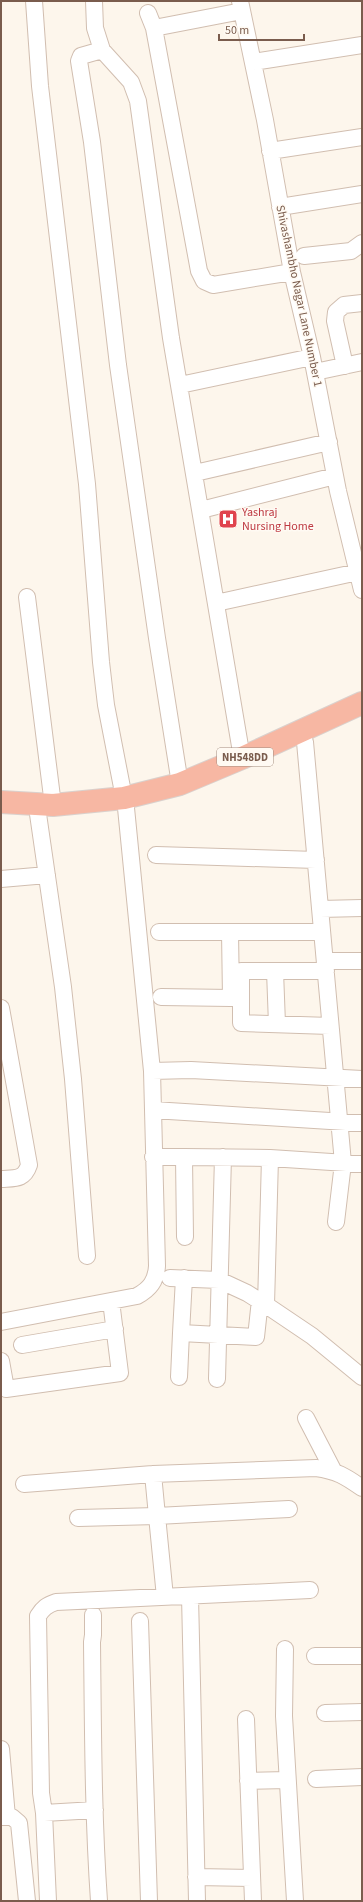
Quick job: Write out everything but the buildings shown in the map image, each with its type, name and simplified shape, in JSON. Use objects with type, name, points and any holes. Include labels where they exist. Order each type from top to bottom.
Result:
[{"type":"highway","name":"NH548DD","points":[[125,803],[180,784],[242,758],[362,703]]},
{"type":"highway","name":"NH548DD","points":[[1,802],[74,814],[190,791],[305,742],[362,715]]},
{"type":"highway","name":"NH548DD","points":[[1,812],[46,809]]},
{"type":"street","points":[[1,1322],[137,1296],[150,1288],[156,1277],[152,1071],[125,803],[106,705],[102,669],[87,484],[40,86],[34,1]]},
{"type":"street","points":[[94,1],[95,28],[102,50],[131,82],[138,101],[180,385],[242,758]]},
{"type":"street","points":[[241,6],[151,20],[199,270],[204,281],[213,285],[292,272]]},
{"type":"street","name":"Shivashambho Nagar Lane Number 1","points":[[241,6],[292,272],[313,364],[335,476],[362,590]]},
{"type":"street","points":[[252,62],[362,45]]},
{"type":"street","points":[[102,50],[81,56],[79,61],[92,142],[118,365],[157,638],[180,784]]},
{"type":"street","points":[[270,151],[362,137]]},
{"type":"street","points":[[280,207],[362,194]]},
{"type":"street","points":[[304,256],[351,251],[362,243]]},
{"type":"street","points":[[344,366],[335,321],[336,312],[344,305],[362,303]]},
{"type":"street","points":[[180,385],[313,364],[344,366],[362,362]]},
{"type":"street","points":[[195,473],[329,442]]},
{"type":"street","points":[[201,510],[335,476]]},
{"type":"street","points":[[216,603],[358,572]]},
{"type":"street","points":[[27,597],[46,809],[47,875],[63,987],[73,1079],[87,1256]]},
{"type":"street","points":[[305,742],[343,1163],[336,1222]]},
{"type":"street","points":[[156,855],[316,860]]},
{"type":"street","points":[[1,879],[47,875]]},
{"type":"street","points":[[320,909],[362,908]]},
{"type":"street","points":[[159,932],[322,932]]},
{"type":"street","points":[[161,997],[231,998],[230,932]]},
{"type":"street","points":[[330,1026],[241,1023],[241,971],[275,971],[362,961]]},
{"type":"street","points":[[275,971],[277,1024]]},
{"type":"street","points":[[1,1008],[29,1165],[26,1173],[22,1176],[1,1179]]},
{"type":"street","points":[[152,1071],[191,1070],[335,1079],[362,1079]]},
{"type":"street","points":[[153,1110],[362,1122]]},
{"type":"street","points":[[153,1156],[270,1158],[362,1164]]},
{"type":"street","points":[[184,1157],[185,1237]]},
{"type":"street","points":[[217,1379],[218,1280],[223,1157]]},
{"type":"street","points":[[181,1333],[256,1337],[263,1303],[270,1158]]},
{"type":"street","points":[[179,1377],[181,1333],[177,1278],[218,1280],[247,1293],[320,1343],[362,1377]]},
{"type":"street","points":[[1,1360],[6,1389],[120,1373],[111,1301]]},
{"type":"street","points":[[22,1344],[115,1329]]},
{"type":"street","points":[[306,1418],[333,1470]]},
{"type":"street","points":[[24,1484],[153,1474],[316,1468],[333,1470],[345,1475],[362,1488]]},
{"type":"street","points":[[153,1474],[165,1597]]},
{"type":"street","points":[[78,1518],[157,1516],[289,1509]]},
{"type":"street","points":[[48,1901],[44,1813],[40,1793],[38,1616],[48,1605],[56,1602],[310,1590]]},
{"type":"street","points":[[190,1596],[197,1901]]},
{"type":"street","points":[[93,1615],[94,1636],[92,1642],[95,1810],[99,1901]]},
{"type":"street","points":[[140,1621],[149,1901]]},
{"type":"street","points":[[285,1649],[284,1716],[295,1901]]},
{"type":"street","points":[[315,1656],[362,1656]]},
{"type":"street","points":[[325,1713],[362,1712]]},
{"type":"street","points":[[246,1719],[253,1901]]},
{"type":"street","points":[[1,1749],[4,1817],[12,1817],[19,1823],[27,1901]]},
{"type":"street","points":[[316,1778],[362,1777],[362,1789]]},
{"type":"street","points":[[248,1781],[287,1780]]},
{"type":"street","points":[[44,1813],[95,1810]]},
{"type":"street","points":[[196,1877],[252,1878]]},
{"type":"place","name":"Yashraj Nursing Home","points":[[228,519]]}]
